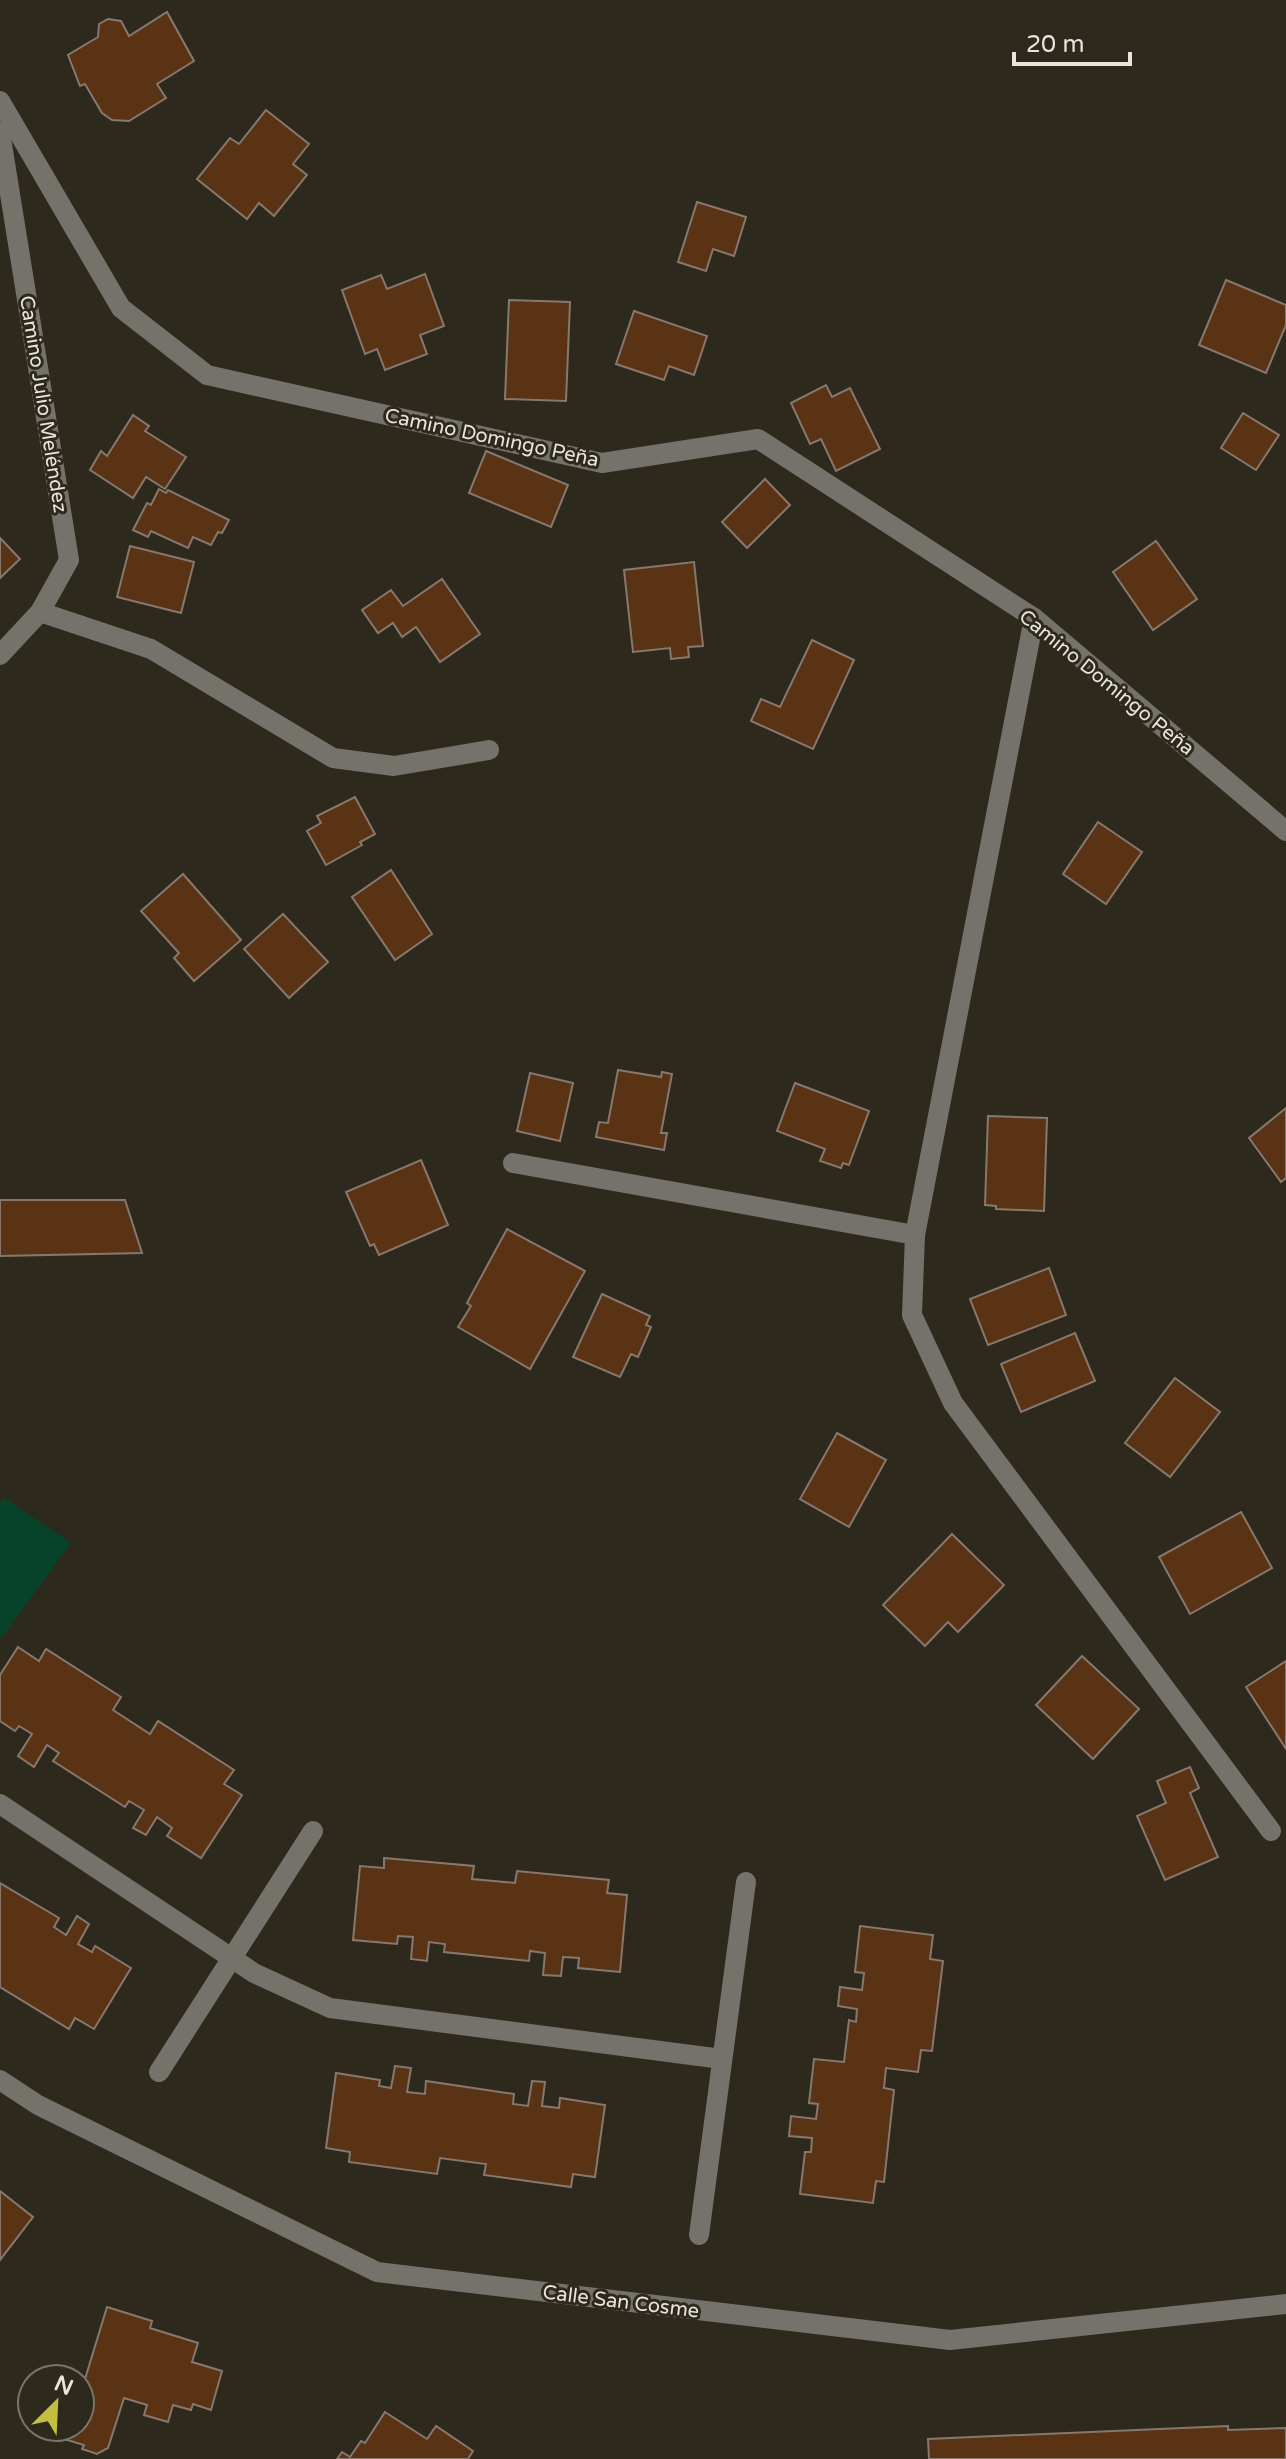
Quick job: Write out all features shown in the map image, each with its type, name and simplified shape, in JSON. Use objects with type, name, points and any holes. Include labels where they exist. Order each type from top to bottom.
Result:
[{"type":"street","name":"Camino Domingo Peña","points":[[0,101],[121,308],[207,375],[602,463],[758,439],[1034,618],[1286,831]]},
{"type":"street","name":"Camino Julio Meléndez","points":[[0,132],[69,560],[40,612],[0,655]]},
{"type":"street","points":[[40,612],[151,649],[333,758],[394,766],[489,750]]},
{"type":"street","points":[[1034,618],[915,1235],[912,1315],[953,1403],[1271,1831]]},
{"type":"street","points":[[513,1163],[915,1235]]},
{"type":"street","points":[[0,1804],[233,1959],[330,2008],[722,2059]]},
{"type":"street","points":[[159,2072],[313,1831]]},
{"type":"street","points":[[699,2235],[746,1882]]},
{"type":"street","name":"Calle San Cosme","points":[[0,2080],[38,2105],[377,2272],[950,2340],[1286,2304]]},
{"type":"green space","points":[[4,1498],[71,1543],[0,1640],[0,1503]]},
{"type":"building","points":[[167,12],[194,61],[157,84],[166,98],[129,121],[112,120],[102,113],[85,84],[80,86],[68,55],[98,37],[99,24],[108,19],[121,21],[129,36]]},
{"type":"building","points":[[266,110],[309,144],[293,164],[307,175],[274,216],[259,203],[247,219],[197,179],[230,138],[239,144]]},
{"type":"building","points":[[697,202],[746,217],[734,256],[713,249],[706,271],[678,262]]},
{"type":"building","points":[[425,274],[444,326],[420,335],[427,354],[385,370],[377,349],[365,354],[342,290],[381,275],[387,289]]},
{"type":"building","points":[[1226,280],[1286,305],[1286,325],[1266,373],[1199,345]]},
{"type":"building","points":[[509,300],[570,302],[566,401],[505,399]]},
{"type":"building","points":[[634,311],[707,336],[694,375],[669,366],[664,380],[616,364]]},
{"type":"building","points":[[826,385],[832,397],[850,388],[880,449],[836,471],[821,439],[810,444],[791,403]]},
{"type":"building","points":[[1243,413],[1279,435],[1256,470],[1221,448]]},
{"type":"building","points":[[133,415],[149,426],[145,431],[186,457],[165,489],[146,477],[133,498],[90,470],[101,451],[107,456]]},
{"type":"building","points":[[486,451],[568,485],[551,527],[469,493]]},
{"type":"building","points":[[765,479],[790,505],[747,548],[722,522]]},
{"type":"building","points":[[159,489],[166,493],[168,490],[229,520],[222,533],[218,532],[211,545],[193,537],[188,548],[151,531],[148,537],[133,530],[147,503],[151,505]]},
{"type":"building","points":[[0,538],[20,559],[0,578]]},
{"type":"building","points":[[1156,541],[1197,599],[1153,630],[1113,572]]},
{"type":"building","points":[[130,546],[194,562],[181,613],[117,597]]},
{"type":"building","points":[[694,562],[703,646],[688,647],[689,657],[671,659],[670,648],[633,652],[624,570]]},
{"type":"building","points":[[442,579],[480,634],[440,662],[416,627],[402,637],[393,623],[378,633],[362,610],[391,590],[403,606]]},
{"type":"building","points":[[812,640],[854,660],[813,749],[751,721],[761,699],[780,707]]},
{"type":"building","points":[[355,797],[375,834],[326,865],[307,831],[321,823],[317,816]]},
{"type":"building","points":[[1098,822],[1142,852],[1106,904],[1063,874]]},
{"type":"building","points":[[391,870],[432,934],[395,960],[352,897]]},
{"type":"building","points":[[183,874],[241,940],[194,981],[174,958],[179,953],[141,911]]},
{"type":"building","points":[[283,914],[328,962],[289,998],[244,949]]},
{"type":"building","points":[[618,1070],[661,1077],[662,1072],[672,1074],[661,1133],[667,1133],[664,1150],[596,1137],[599,1122],[608,1123]]},
{"type":"building","points":[[530,1073],[573,1083],[560,1141],[517,1131]]},
{"type":"building","points":[[795,1083],[869,1111],[849,1165],[843,1163],[841,1168],[820,1161],[825,1149],[777,1131]]},
{"type":"building","points":[[1286,1108],[1286,1178],[1281,1182],[1249,1138]]},
{"type":"building","points":[[988,1116],[1047,1118],[1044,1211],[996,1209],[996,1206],[985,1205]]},
{"type":"building","points":[[421,1160],[448,1225],[379,1255],[374,1244],[370,1246],[346,1192]]},
{"type":"building","points":[[0,1200],[125,1200],[142,1253],[0,1256]]},
{"type":"building","points":[[507,1229],[585,1271],[530,1369],[458,1327],[471,1306],[467,1303]]},
{"type":"building","points":[[1049,1268],[1066,1315],[988,1345],[970,1299]]},
{"type":"building","points":[[602,1294],[650,1316],[646,1325],[651,1327],[638,1357],[631,1354],[620,1377],[573,1357]]},
{"type":"building","points":[[1075,1333],[1095,1381],[1021,1412],[1001,1364]]},
{"type":"building","points":[[1175,1378],[1220,1412],[1170,1477],[1125,1443]]},
{"type":"building","points":[[837,1433],[886,1460],[849,1527],[800,1499]]},
{"type":"building","points":[[1241,1512],[1272,1568],[1190,1614],[1159,1557]]},
{"type":"building","points":[[952,1534],[1004,1585],[958,1632],[948,1622],[925,1646],[883,1605]]},
{"type":"building","points":[[18,1647],[39,1661],[46,1649],[121,1697],[113,1710],[150,1734],[158,1721],[234,1770],[224,1784],[242,1795],[201,1858],[167,1836],[172,1828],[157,1817],[146,1835],[133,1828],[144,1810],[129,1801],[125,1807],[53,1761],[59,1753],[47,1745],[34,1767],[18,1756],[32,1734],[19,1726],[15,1731],[0,1721],[0,1675]]},
{"type":"building","points":[[1082,1656],[1139,1709],[1093,1759],[1036,1705]]},
{"type":"building","points":[[1286,1661],[1286,1749],[1246,1687]]},
{"type":"building","points":[[1190,1767],[1199,1788],[1190,1793],[1218,1857],[1165,1880],[1137,1816],[1166,1803],[1157,1781]]},
{"type":"building","points":[[384,1858],[474,1866],[472,1879],[515,1883],[517,1871],[609,1880],[607,1893],[627,1895],[620,1972],[578,1968],[579,1958],[563,1957],[561,1976],[543,1975],[545,1953],[530,1951],[529,1961],[444,1952],[445,1944],[429,1942],[427,1961],[411,1959],[413,1937],[398,1936],[397,1944],[353,1940],[360,1866],[384,1868]]},
{"type":"building","points":[[0,1883],[59,1918],[54,1927],[66,1935],[77,1916],[89,1924],[78,1944],[92,1952],[95,1946],[131,1968],[94,2029],[75,2018],[69,2029],[0,1987]]},
{"type":"building","points":[[860,1926],[933,1935],[930,1959],[943,1961],[932,2051],[921,2050],[918,2072],[886,2068],[884,2088],[894,2090],[884,2182],[876,2181],[873,2203],[800,2194],[805,2152],[811,2152],[812,2138],[789,2136],[791,2116],[816,2119],[818,2104],[809,2103],[814,2059],[844,2062],[849,2020],[856,2022],[857,2009],[838,2006],[840,1987],[862,1990],[864,1973],[855,1972]]},
{"type":"building","points":[[395,2066],[411,2068],[407,2092],[425,2094],[426,2081],[514,2094],[513,2104],[528,2106],[532,2081],[545,2082],[542,2106],[559,2108],[560,2098],[605,2105],[595,2177],[573,2174],[571,2187],[484,2175],[486,2164],[440,2158],[437,2174],[349,2162],[350,2152],[326,2148],[336,2073],[380,2080],[379,2086],[391,2088]]},
{"type":"building","points":[[0,2191],[33,2217],[0,2260]]},
{"type":"building","points":[[107,2307],[152,2321],[150,2328],[198,2343],[192,2362],[222,2371],[211,2410],[193,2404],[191,2410],[173,2405],[168,2422],[144,2415],[147,2405],[124,2398],[108,2448],[97,2454],[82,2449],[84,2445],[77,2443],[96,2443],[96,2363],[90,2363]]},
{"type":"building","points":[[385,2412],[427,2439],[436,2426],[473,2451],[468,2459],[337,2459],[342,2452],[350,2457],[361,2441],[365,2443]]},
{"type":"building","points":[[1228,2426],[1228,2430],[1286,2428],[1286,2459],[929,2459],[928,2439]]}]
